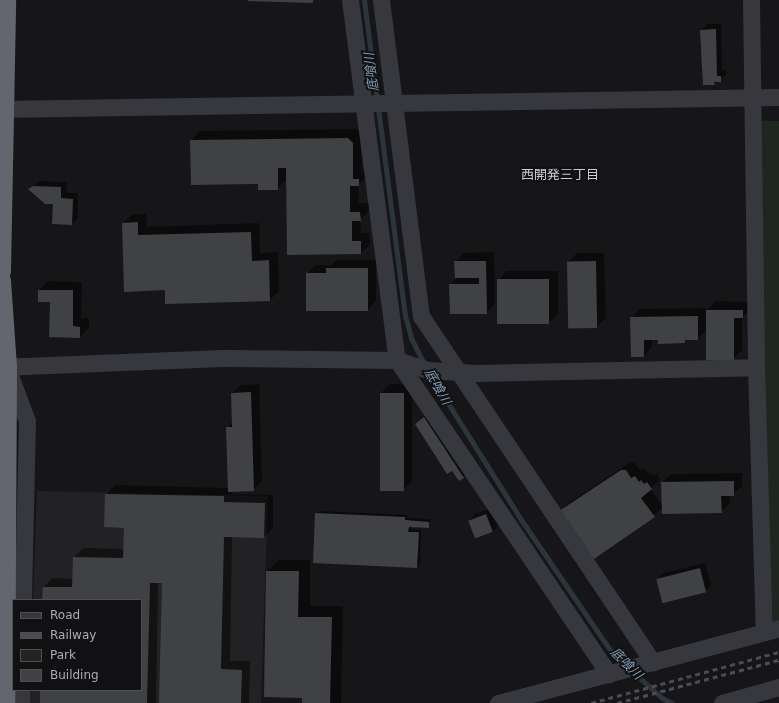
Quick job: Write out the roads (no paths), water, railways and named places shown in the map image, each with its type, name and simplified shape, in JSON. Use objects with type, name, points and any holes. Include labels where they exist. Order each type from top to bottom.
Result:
[{"type":"highway","points":[[0,271],[1,109],[5,0]]},
{"type":"highway","points":[[0,280],[3,367],[4,703]]},
{"type":"street","points":[[350,0],[397,360],[609,674]]},
{"type":"street","points":[[381,0],[421,316],[455,371],[653,662]]},
{"type":"street","points":[[498,703],[772,630],[756,367],[751,96],[751,0]]},
{"type":"street","points":[[1,109],[363,104],[751,96],[779,98]]},
{"type":"street","points":[[23,599],[27,421],[3,367],[228,358],[397,360],[427,370],[477,373],[756,367]]},
{"type":"street","points":[[722,703],[779,687]]},
{"type":"street","points":[[21,691],[21,703]]},
{"type":"waterway","name":"底喰川","points":[[364,0],[405,315],[411,338],[424,364]]},
{"type":"waterway","name":"底喰川","points":[[429,373],[522,521],[614,656],[625,665]]},
{"type":"waterway","name":"底喰川","points":[[631,670],[662,698],[672,703]]},
{"type":"railway","points":[[591,703],[779,652]]},
{"type":"railway","points":[[617,703],[779,660]]},
{"type":"district","name":"西開発三丁目","points":[[560,175]]}]
